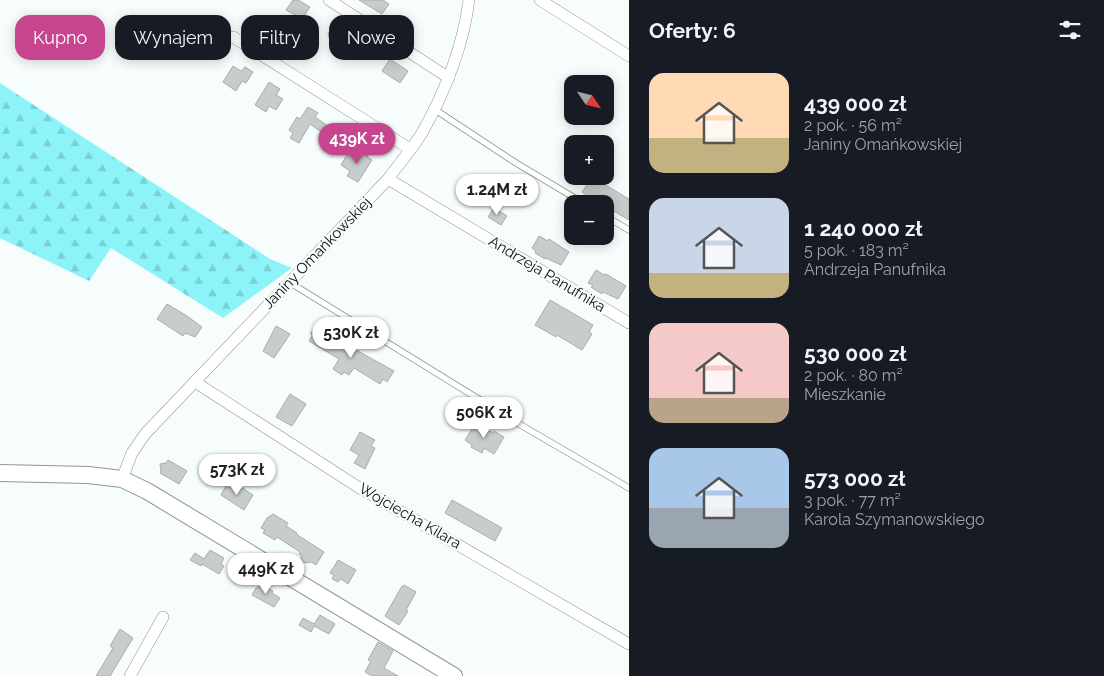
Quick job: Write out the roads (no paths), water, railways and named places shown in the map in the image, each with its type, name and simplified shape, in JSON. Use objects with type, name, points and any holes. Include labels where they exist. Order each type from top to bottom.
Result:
[{"type":"street","points":[[330,0],[449,78]]},
{"type":"street","name":"Janiny Omańkowskiej","points":[[122,479],[132,453],[145,434],[388,179],[421,134],[449,78],[466,21],[469,0]]},
{"type":"street","points":[[540,0],[629,56]]},
{"type":"street","points":[[233,37],[410,149]]},
{"type":"street","name":"Andrzeja Panufnika","points":[[388,179],[629,323]]},
{"type":"street","name":"Wojciecha Kilara","points":[[195,382],[358,486],[629,644]]},
{"type":"street","points":[[0,472],[88,475],[122,479],[155,496],[449,675]]},
{"type":"street","points":[[130,676],[163,617]]},
{"type":"lane","points":[[434,109],[516,163],[570,195]]},
{"type":"lane","points":[[614,221],[629,230]]},
{"type":"lane","points":[[289,282],[519,424],[629,488]]}]
